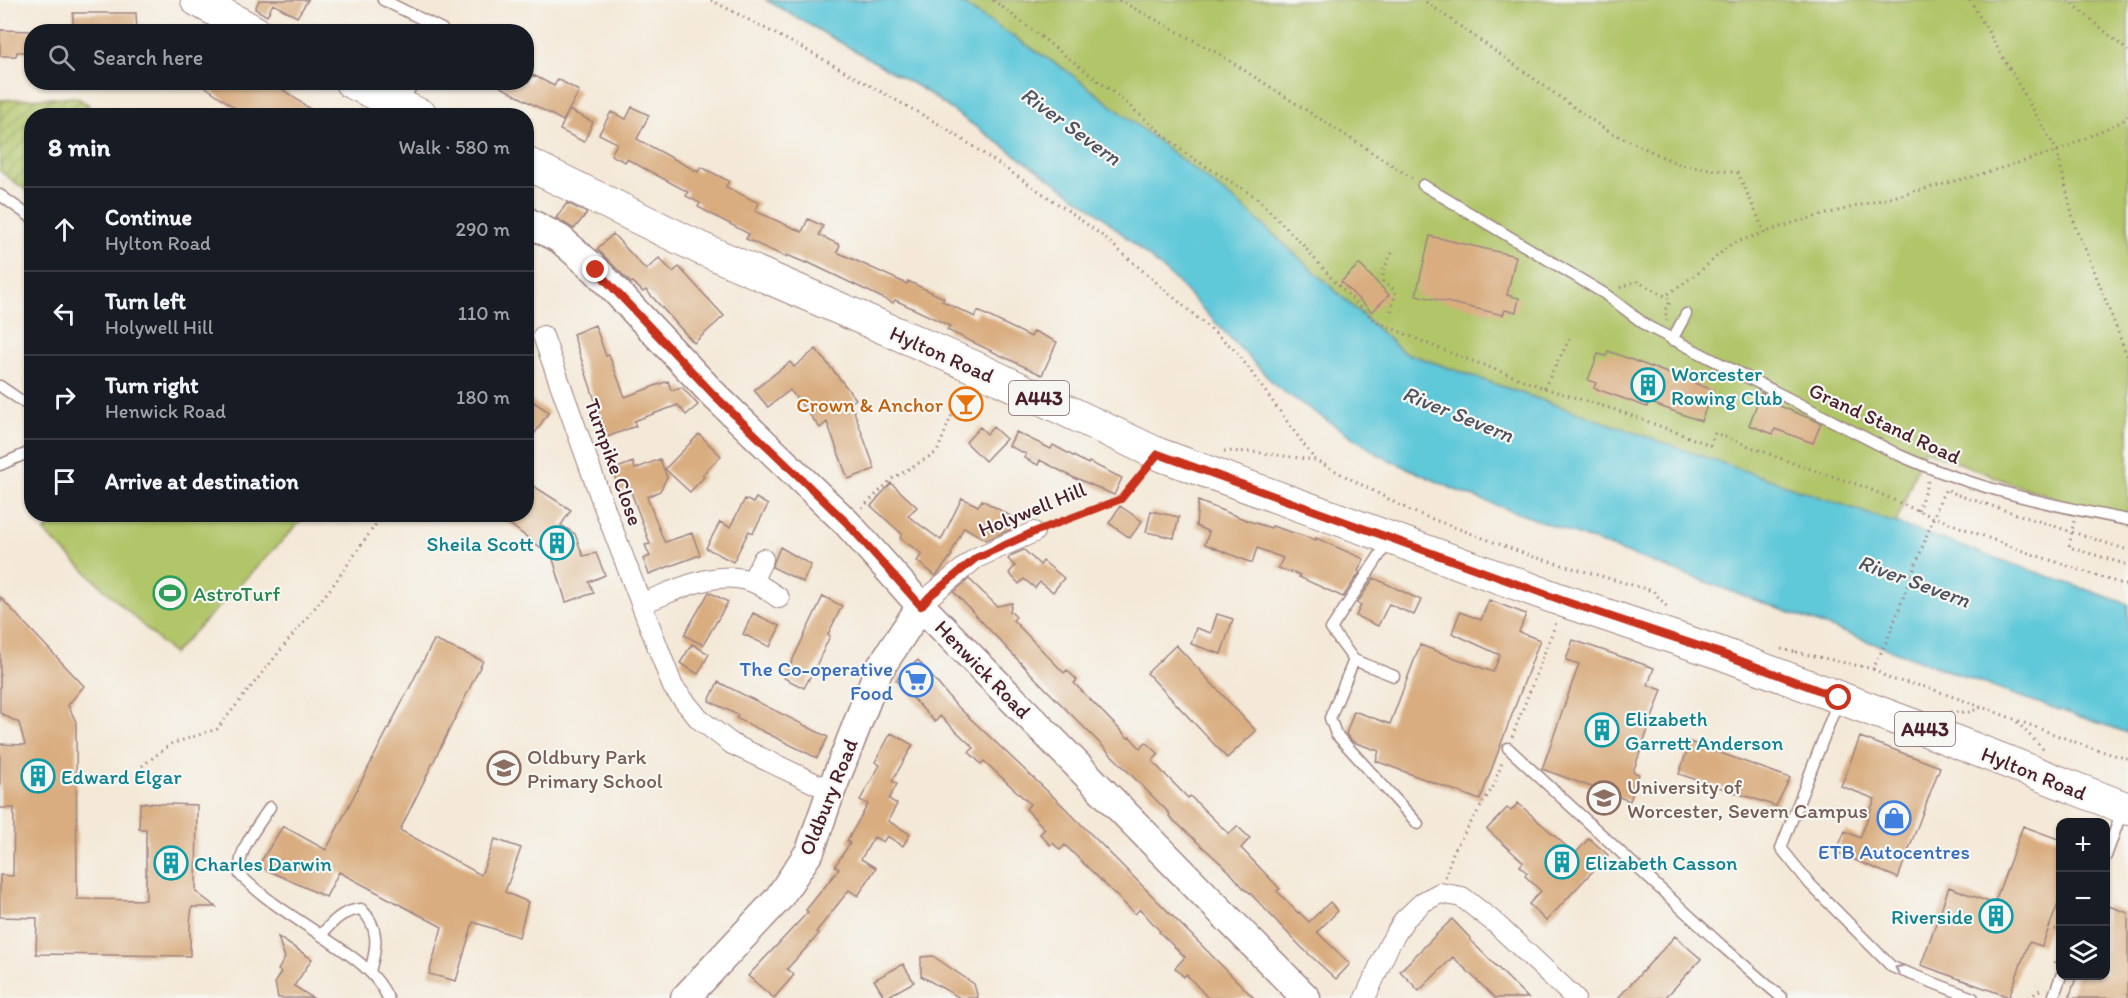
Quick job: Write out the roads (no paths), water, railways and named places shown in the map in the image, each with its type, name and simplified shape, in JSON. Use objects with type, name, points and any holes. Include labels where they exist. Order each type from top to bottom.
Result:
[{"type":"main road","points":[[197,0],[240,24]]},
{"type":"main road","points":[[371,90],[415,107]]},
{"type":"main road","name":"Hylton Road","points":[[534,167],[700,248],[972,366],[1158,454],[1388,535],[1564,601],[1720,653],[2126,809]]},
{"type":"main road","name":"Henwick Road","points":[[534,224],[560,239],[596,270],[714,395],[847,523],[921,606],[1306,998]]},
{"type":"main road","name":"Oldbury Road","points":[[685,998],[778,898],[810,851],[831,791],[879,672],[921,606]]},
{"type":"street","name":"Turnpike Close","points":[[543,336],[603,504],[673,687],[699,719],[732,744],[831,791]]},
{"type":"street","name":"Holywell Hill","points":[[921,606],[976,558],[1034,532]]},
{"type":"street","points":[[752,581],[763,559]]},
{"type":"street","points":[[642,603],[712,578],[729,577],[752,581],[778,598]]},
{"type":"street","points":[[1365,998],[1389,945],[1404,920],[1423,902],[1440,893],[1462,897],[1494,922],[1575,998]]},
{"type":"lane","points":[[383,0],[432,24]]},
{"type":"lane","name":"Grand Stand Road","points":[[1423,185],[1605,294],[1647,326],[1672,340],[1932,470],[2013,495],[2128,520]]},
{"type":"lane","points":[[0,195],[24,212]]},
{"type":"lane","points":[[1672,340],[1686,314]]},
{"type":"lane","points":[[0,386],[24,402]]},
{"type":"lane","points":[[0,465],[24,454]]},
{"type":"lane","points":[[1388,535],[1383,550],[1331,629],[1354,660],[1394,676]]},
{"type":"lane","points":[[1354,660],[1330,718],[1336,734],[1418,824]]},
{"type":"lane","points":[[1839,698],[1781,848],[1810,884],[1892,967],[1973,998]]},
{"type":"lane","points":[[1508,748],[1721,945],[1782,998]]},
{"type":"lane","points":[[270,807],[242,853],[239,864],[240,875],[266,897],[361,963],[381,983],[388,998]]},
{"type":"lane","points":[[2110,847],[2126,809]]},
{"type":"lane","points":[[321,935],[340,915],[361,909],[368,916],[376,938],[376,950],[370,971]]},
{"type":"lane","points":[[2046,998],[2054,994]]},
{"type":"water","name":"River Severn","points":[[766,0],[956,0],[1067,71],[1244,208],[1403,352],[2128,604],[2128,733],[2006,692],[1458,491],[1381,456],[1277,387],[1174,279],[1096,211],[922,89]]},
{"type":"place","name":"Worcester Rowing Club","points":[[1648,385]]},
{"type":"place","name":"Crown & Anchor","points":[[966,404]]},
{"type":"place","name":"Sheila Scott","points":[[557,543]]},
{"type":"place","name":"AstroTurf","points":[[170,593]]},
{"type":"place","name":"The Co-operative Food","points":[[916,680]]},
{"type":"place","name":"Elizabeth Garrett Anderson","points":[[1602,730]]},
{"type":"place","name":"Oldbury Park Primary School","points":[[504,768]]},
{"type":"place","name":"Edward Elgar","points":[[38,776]]},
{"type":"place","name":"University of Worcester, Severn Campus","points":[[1604,798]]},
{"type":"place","name":"ETB Autocentres","points":[[1894,818]]},
{"type":"place","name":"Elizabeth Casson","points":[[1562,862]]},
{"type":"place","name":"Charles Darwin","points":[[171,863]]},
{"type":"place","name":"Riverside","points":[[1996,916]]}]
